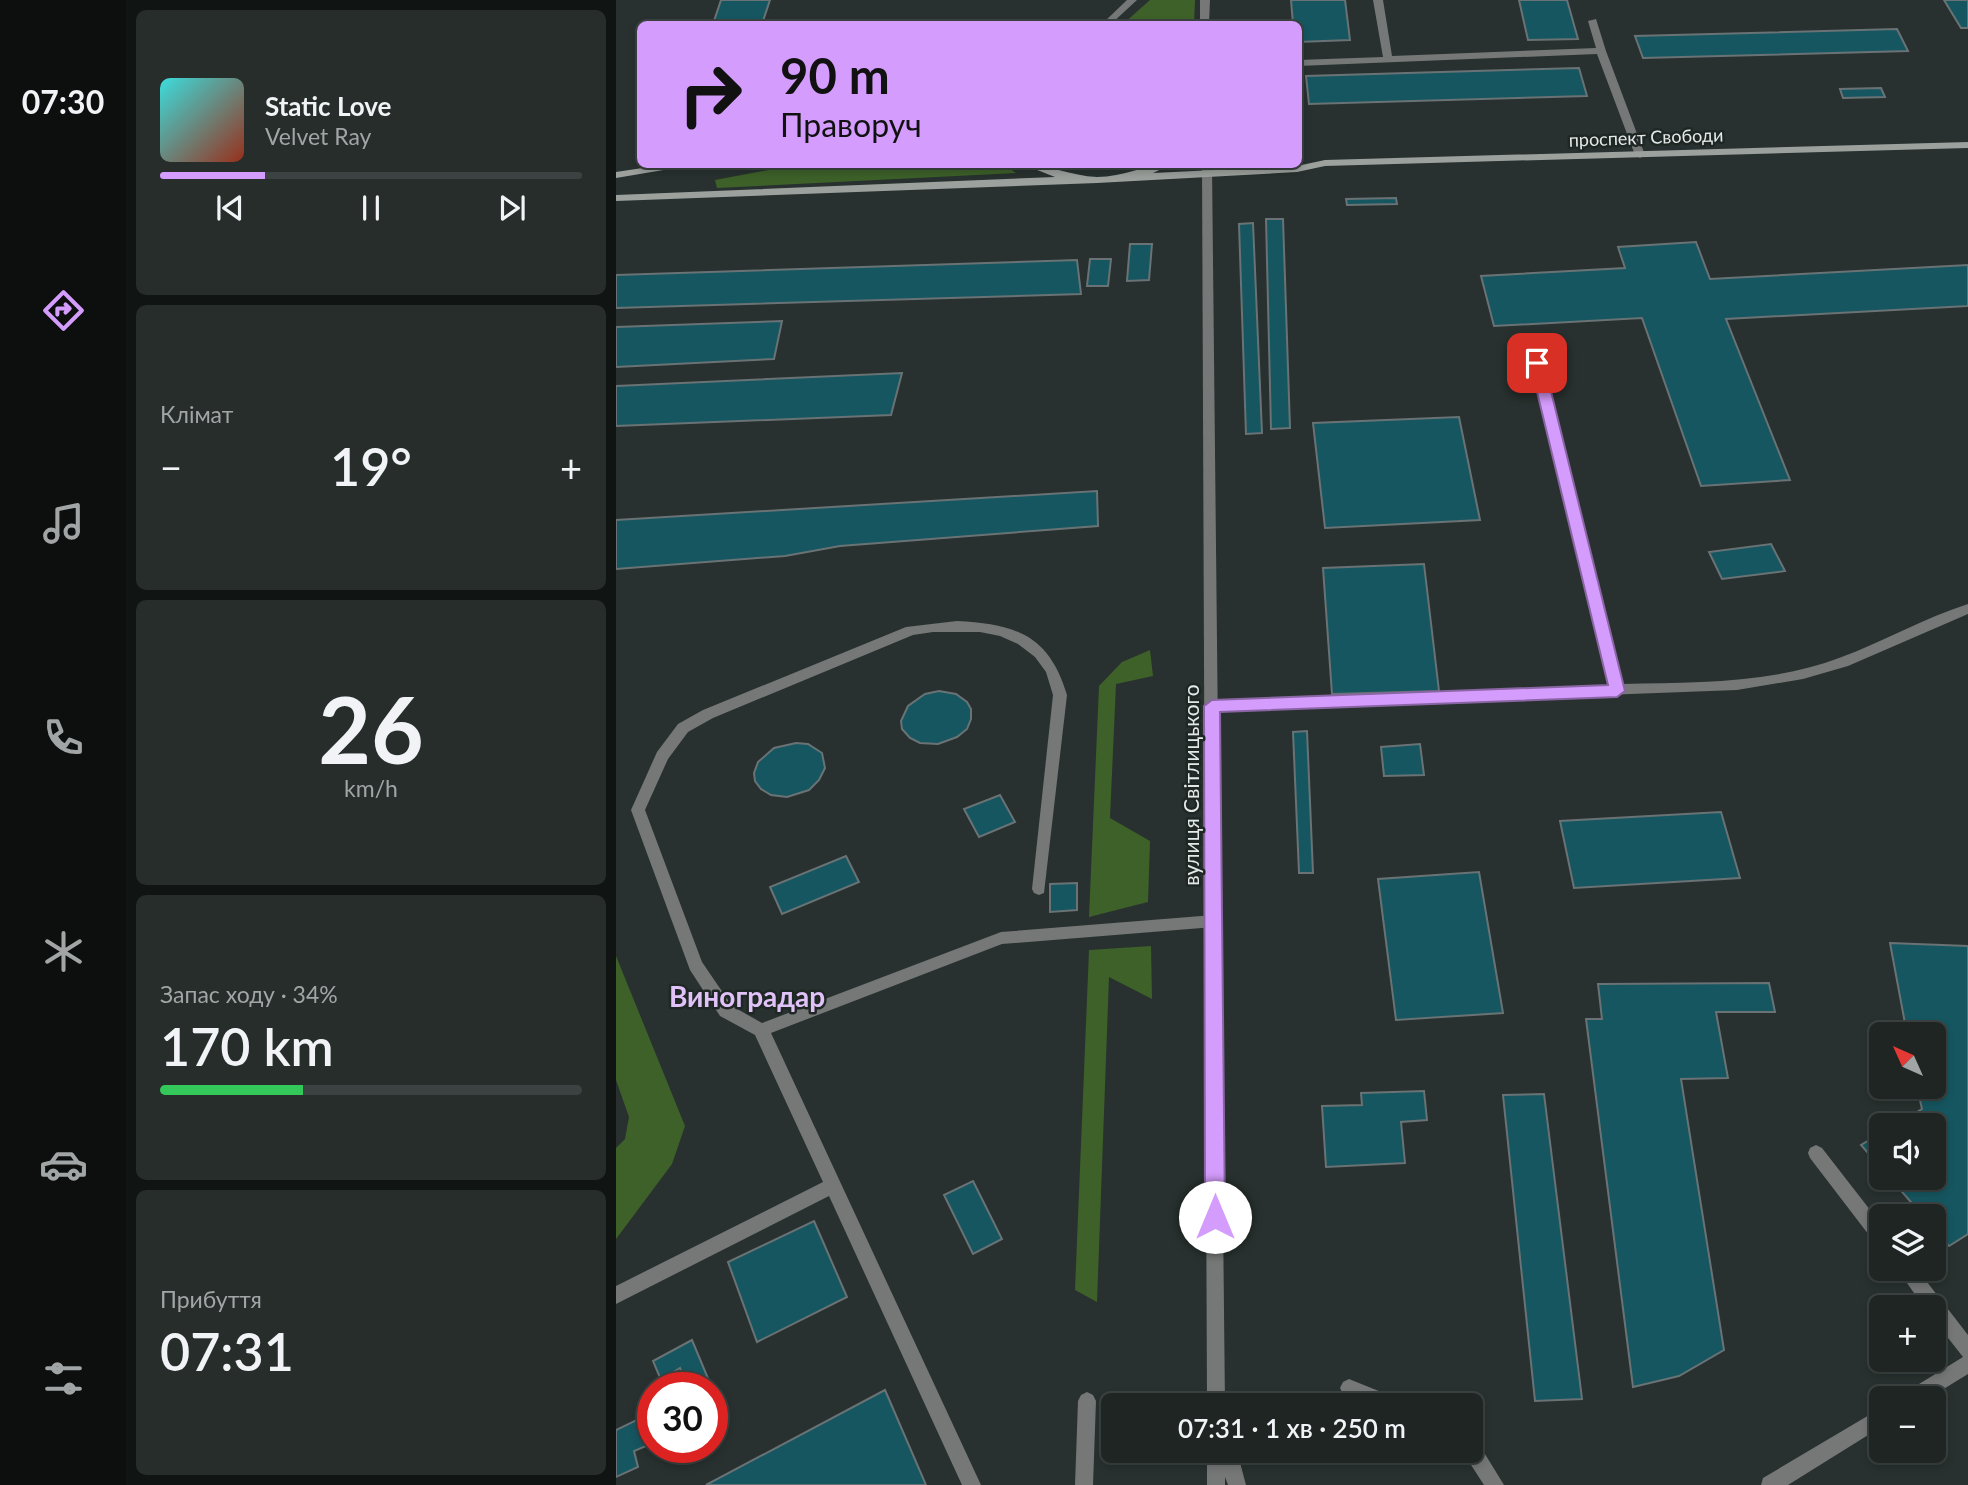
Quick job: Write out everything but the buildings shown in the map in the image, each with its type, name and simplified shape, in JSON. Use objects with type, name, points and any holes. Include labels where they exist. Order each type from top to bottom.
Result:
[{"type":"street","points":[[1109,21],[1132,0]]},
{"type":"street","points":[[1205,0],[1205,21]]},
{"type":"street","points":[[1378,0],[1388,60]]},
{"type":"street","points":[[1593,21],[1601,51],[1640,155]]},
{"type":"street","points":[[1302,63],[1601,51]]},
{"type":"street","name":"проспект Свободи","points":[[1302,168],[1325,163],[1968,145]]},
{"type":"street","name":"проспект Свободи","points":[[1302,158],[1325,163]]},
{"type":"street","points":[[616,175],[666,168]]},
{"type":"street","points":[[1037,168],[1083,180]]},
{"type":"street","points":[[616,198],[1124,178],[1155,168]]},
{"type":"street","name":"проспект Свободи","points":[[1124,178],[1208,170],[1302,168]]},
{"type":"street","name":"вулиця Світлицького","points":[[1208,170],[1216,1393]]},
{"type":"street","points":[[1531,339],[1617,691]]},
{"type":"street","points":[[1212,706],[1737,685],[1803,674],[1843,662],[1968,609]]},
{"type":"street","points":[[972,1485],[761,1030],[726,1011],[695,965],[638,810],[662,756],[683,728],[708,714],[911,631],[935,626],[993,627],[1013,635],[1040,652],[1057,678],[1060,695],[1039,889]]},
{"type":"street","points":[[761,1030],[1001,938],[1214,921]]},
{"type":"street","points":[[1816,1153],[1869,1221]]},
{"type":"street","points":[[616,1295],[833,1185]]},
{"type":"street","points":[[1915,1281],[1968,1350]]},
{"type":"street","points":[[1934,1386],[1966,1368]]},
{"type":"street","points":[[1349,1388],[1361,1393]]},
{"type":"street","points":[[1084,1485],[1087,1401]]},
{"type":"street","points":[[1770,1485],[1869,1424]]},
{"type":"street","points":[[1216,1463],[1216,1485]]},
{"type":"street","points":[[1231,1463],[1237,1485]]},
{"type":"street","points":[[1480,1463],[1495,1485]]},
{"type":"green space","points":[[1150,0],[1195,0],[1194,21],[1126,21]]},
{"type":"green space","points":[[779,168],[1009,168],[1016,173],[717,188],[715,180]]},
{"type":"green space","points":[[1150,650],[1153,676],[1116,684],[1110,818],[1150,841],[1148,902],[1089,917],[1099,686],[1122,662]]},
{"type":"green space","points":[[1151,946],[1152,999],[1109,977],[1097,1302],[1075,1290],[1089,950]]},
{"type":"green space","points":[[616,956],[685,1126],[672,1164],[616,1239],[616,1148],[625,1139],[629,1117],[616,1080]]},
{"type":"district","name":"Виноградар","points":[[747,996]]},
{"type":"route","points":[[1215,1217],[1212,706],[1617,691],[1537,363]]}]
